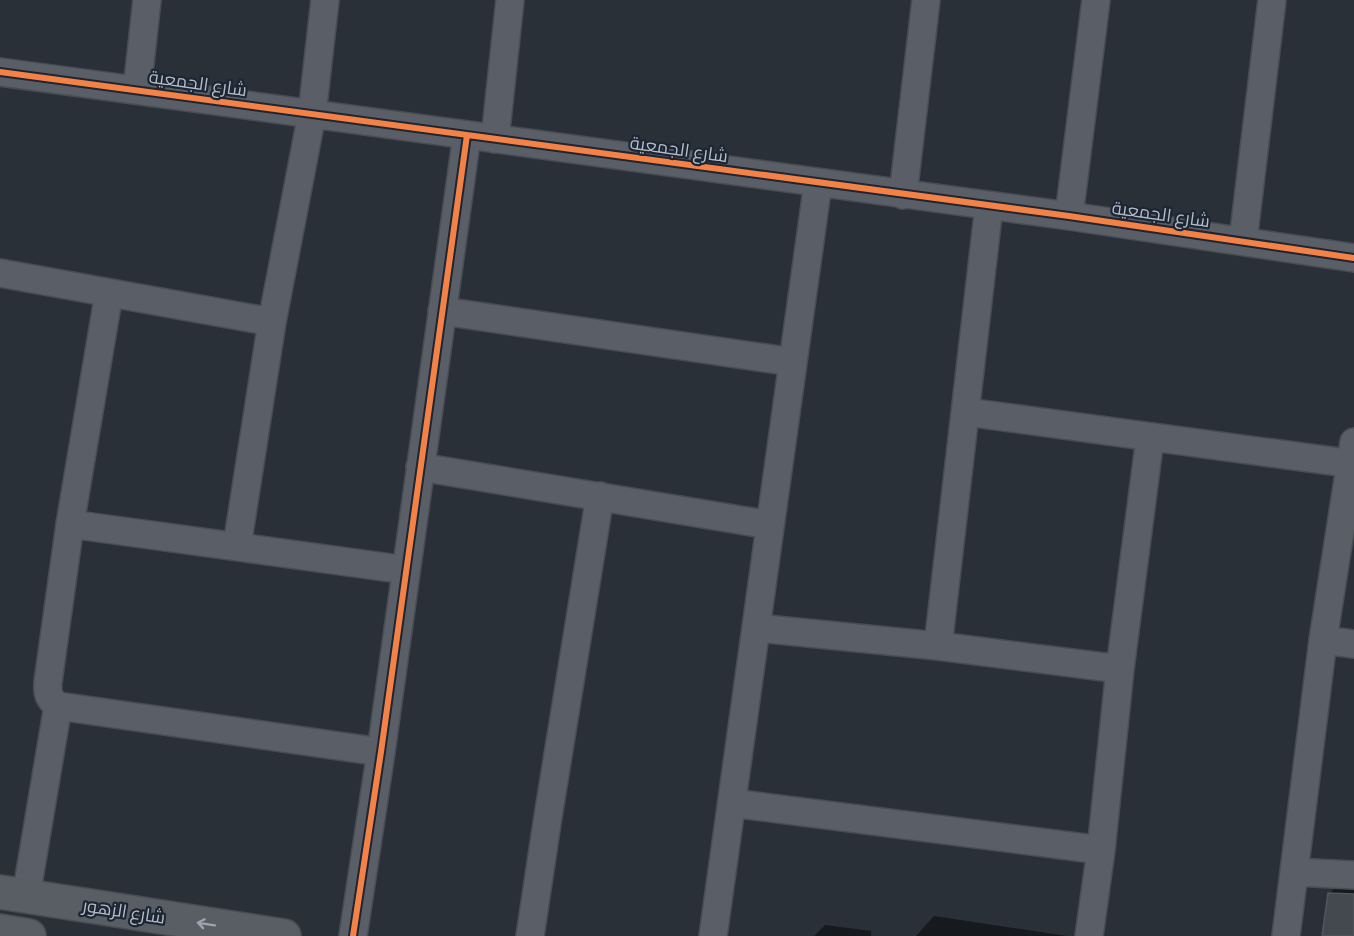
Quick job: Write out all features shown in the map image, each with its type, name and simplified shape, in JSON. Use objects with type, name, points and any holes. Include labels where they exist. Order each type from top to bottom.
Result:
[{"type":"main road","name":"شارع الزهور","points":[[13,894],[284,936]]},
{"type":"main road","points":[[0,931],[28,936]]},
{"type":"street","points":[[138,90],[147,0]]},
{"type":"street","points":[[237,546],[272,322],[312,114],[325,0]]},
{"type":"street","points":[[495,139],[510,0]]},
{"type":"street","points":[[903,195],[926,0]]},
{"type":"street","points":[[1069,216],[1096,0]]},
{"type":"street","points":[[1242,241],[1272,0]]},
{"type":"street","name":"شارع الجمعية","points":[[0,72],[1069,216],[1354,258]]},
{"type":"street","points":[[353,936],[467,135]]},
{"type":"street","points":[[713,936],[818,183]]},
{"type":"street","points":[[938,646],[989,206]]},
{"type":"street","points":[[0,273],[272,322]]},
{"type":"street","points":[[109,293],[70,524],[47,692],[51,700],[58,706],[381,752]]},
{"type":"street","points":[[442,311],[793,362]]},
{"type":"street","points":[[966,412],[1150,438],[1353,456],[1323,640],[1286,936]]},
{"type":"street","points":[[1089,936],[1150,438]]},
{"type":"street","points":[[420,466],[770,525]]},
{"type":"street","points":[[531,936],[600,496]]},
{"type":"street","points":[[70,524],[406,570]]},
{"type":"street","points":[[757,628],[938,646],[1120,669]]},
{"type":"street","points":[[1323,640],[1354,644]]},
{"type":"street","points":[[13,894],[58,706]]},
{"type":"street","points":[[732,803],[1101,850]]},
{"type":"street","points":[[1294,872],[1354,875]]},
{"type":"building","points":[[1328,893],[1354,894],[1354,936],[1322,936]]},
{"type":"cycle path","points":[[0,72],[1069,216],[1354,258]]},
{"type":"cycle path","points":[[353,936],[467,135]]}]
